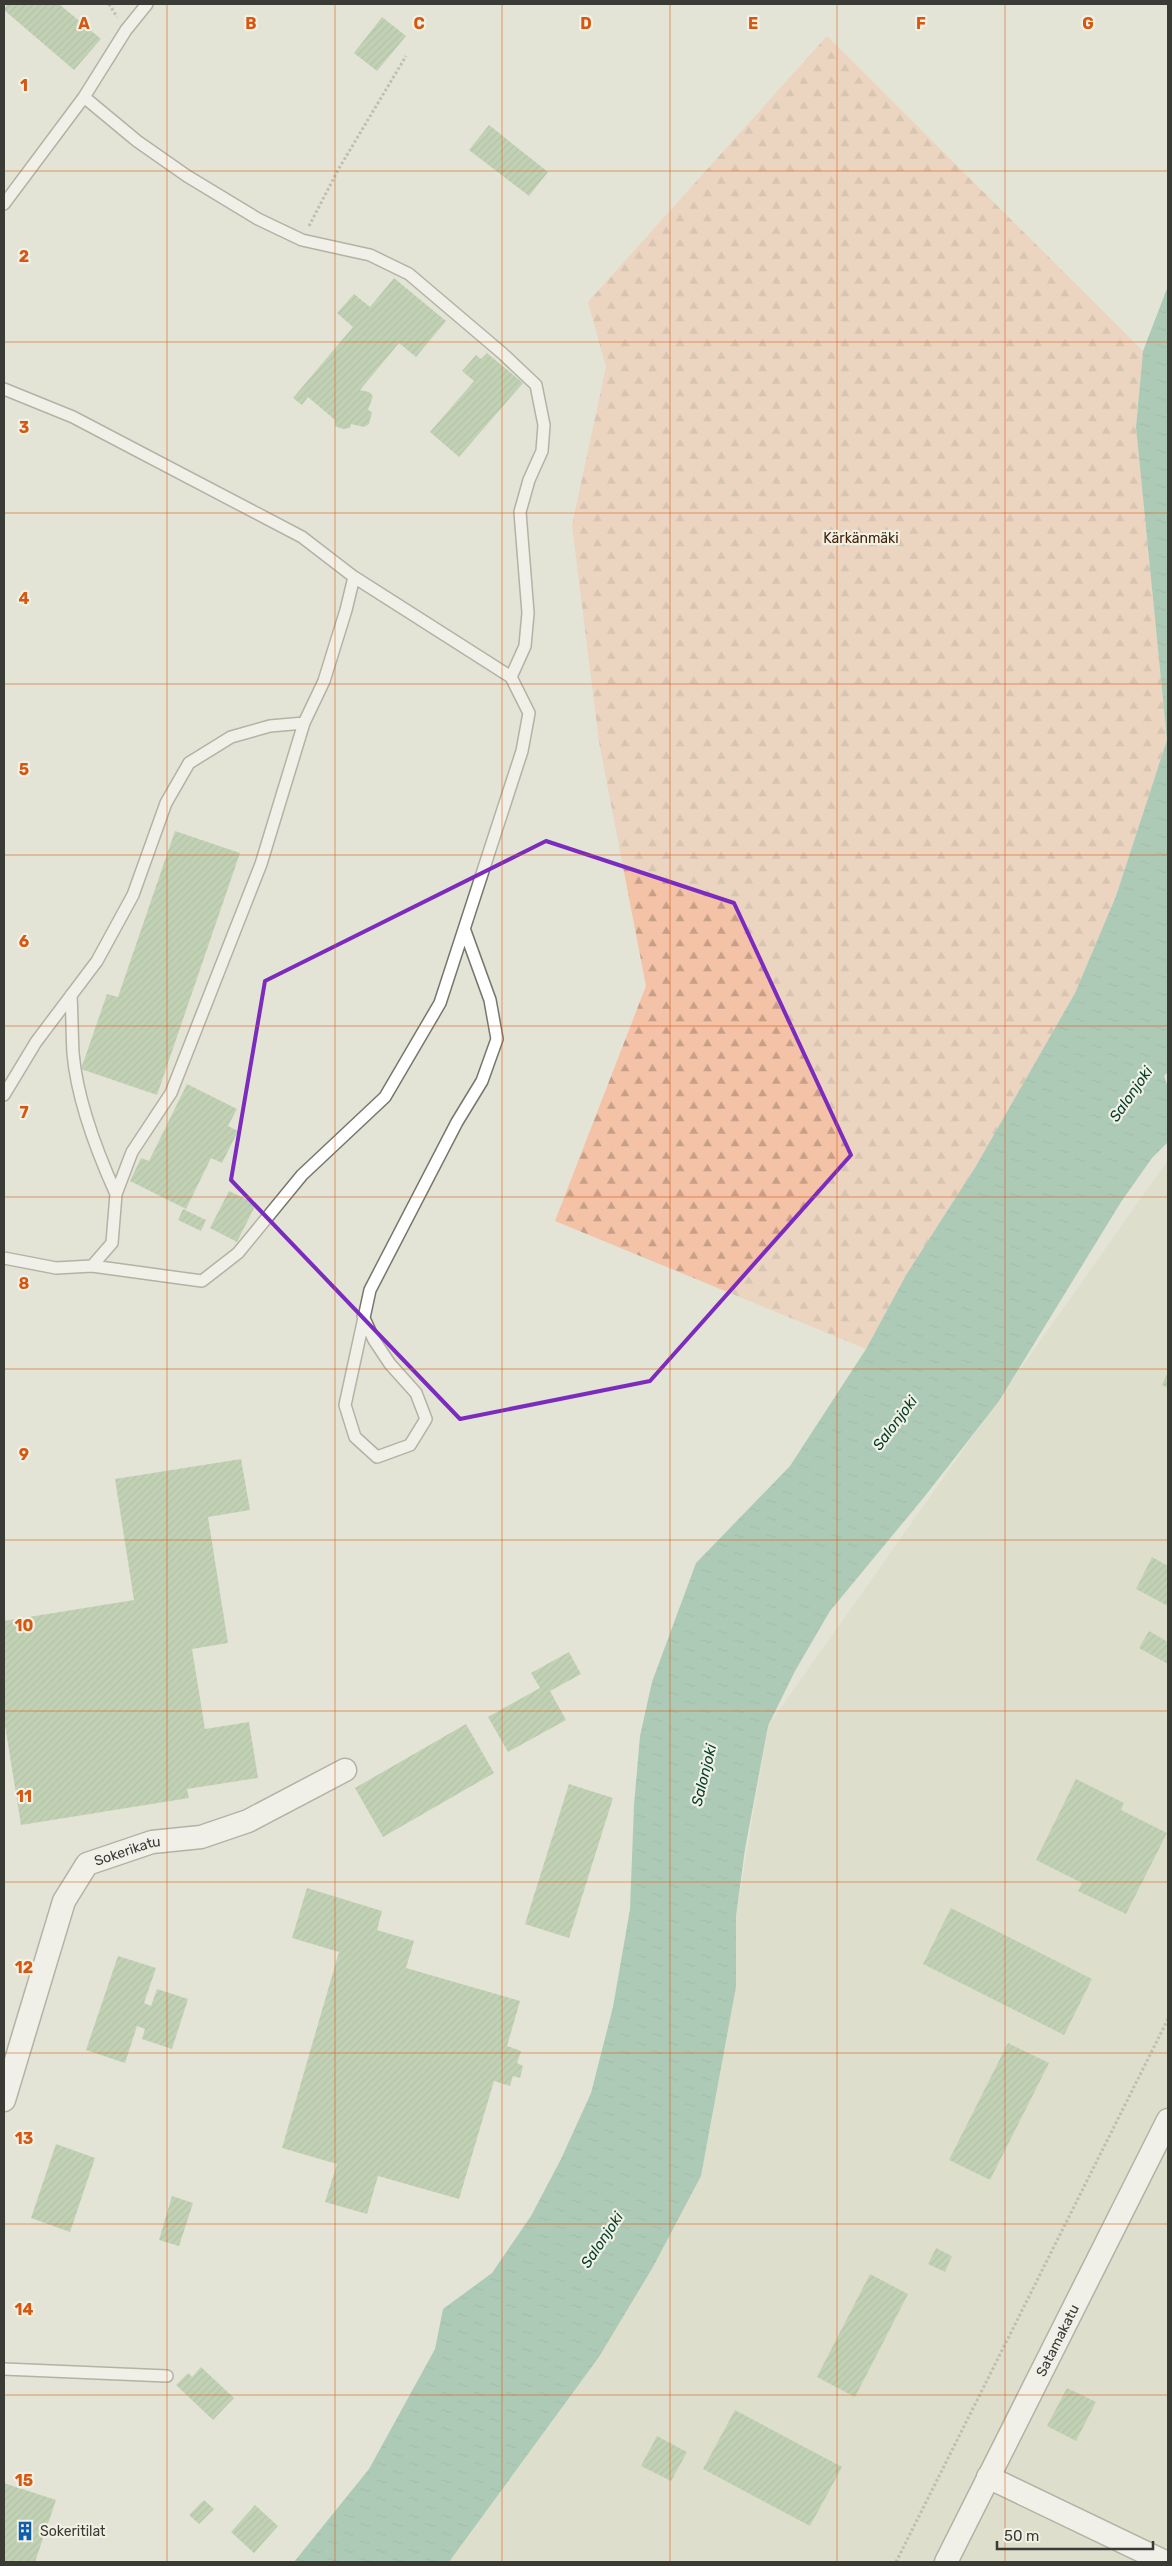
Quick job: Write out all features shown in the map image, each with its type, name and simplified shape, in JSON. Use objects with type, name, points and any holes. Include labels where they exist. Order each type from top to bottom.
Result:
[{"type":"street","name":"Sokerikatu","points":[[4,2100],[64,1901],[87,1864],[152,1842],[201,1836],[248,1821],[345,1770]]},
{"type":"street","name":"Satamakatu","points":[[946,2562],[1168,2120]]},
{"type":"street","points":[[988,2477],[1165,2562]]},
{"type":"lane","points":[[4,204],[84,97],[126,30],[147,4]]},
{"type":"lane","points":[[84,97],[137,141],[187,176],[258,219],[302,240],[370,256],[410,274],[536,385],[544,425],[542,451],[529,480],[520,512],[528,613],[525,646],[511,676]]},
{"type":"lane","points":[[4,389],[73,417],[302,537],[354,577],[511,676],[530,712],[522,751],[440,1004],[385,1097],[302,1176],[238,1254],[202,1281],[92,1266],[56,1268],[4,1258]]},
{"type":"lane","points":[[92,1266],[112,1243],[116,1194],[132,1152],[171,1093],[261,864],[304,723],[324,681],[354,577]]},
{"type":"lane","points":[[4,1095],[36,1042],[97,961],[133,895],[166,803],[189,763],[231,737],[270,726],[304,723]]},
{"type":"lane","points":[[364,1316],[374,1340],[390,1364],[416,1393],[426,1419],[410,1445],[377,1457],[356,1437],[345,1406],[364,1316],[370,1290],[443,1148],[482,1081],[497,1038],[490,1000],[464,931]]},
{"type":"lane","points":[[71,995],[73,1055],[86,1116],[103,1165],[116,1194]]},
{"type":"lane","points":[[4,2369],[167,2376]]},
{"type":"path","points":[[302,240],[343,162],[406,56]]},
{"type":"path","points":[[896,2562],[1168,2020]]},
{"type":"highlighted area","points":[[546,841],[734,903],[851,1155],[650,1381],[460,1419],[231,1180],[265,981]]},
{"type":"shaded area","points":[[1168,1160],[1168,2562],[449,2562],[599,2357],[653,2267],[701,2176],[736,1987],[736,1916],[768,1726]]},
{"type":"green space","name":"Kärkänmäki","points":[[827,36],[1143,351],[1136,427],[1167,740],[1116,896],[1075,993],[976,1166],[906,1275],[866,1349],[555,1221],[646,986],[599,742],[572,525],[606,367],[588,302]]},
{"type":"water","name":"Salonjoki","points":[[1168,286],[1168,1072],[1164,1076],[1168,1087],[1168,1142],[1152,1158],[1121,1202],[999,1401],[925,1496],[830,1611],[795,1671],[768,1726],[745,1849],[736,1916],[736,1987],[701,2176],[653,2267],[599,2357],[449,2562],[294,2562],[369,2469],[435,2349],[443,2309],[492,2273],[531,2216],[561,2159],[591,2093],[613,2007],[630,1909],[634,1805],[640,1736],[652,1682],[696,1563],[790,1466],[866,1349],[906,1275],[976,1166],[1075,993],[1116,896],[1167,740],[1136,427],[1143,351]]},
{"type":"building","points":[[7,4],[59,4],[101,39],[74,70],[4,10]]},
{"type":"building","points":[[382,17],[406,36],[377,71],[354,53]]},
{"type":"building","points":[[489,125],[548,172],[529,196],[469,150]]},
{"type":"building","points":[[394,278],[446,321],[416,357],[399,343],[360,390],[369,392],[373,396],[368,410],[372,412],[369,424],[364,427],[351,424],[350,428],[343,429],[335,426],[335,420],[308,397],[302,405],[293,398],[353,327],[337,313],[354,294],[370,307]]},
{"type":"building","points":[[487,353],[523,383],[459,457],[430,432],[474,381],[462,371],[476,355],[481,359]]},
{"type":"building","points":[[175,831],[240,853],[157,1095],[81,1069],[107,994],[118,997]]},
{"type":"building","points":[[187,1084],[237,1109],[228,1126],[238,1131],[222,1163],[211,1158],[186,1209],[130,1181],[141,1158],[149,1161]]},
{"type":"building","points":[[229,1191],[256,1204],[237,1242],[210,1228]]},
{"type":"building","points":[[183,1209],[206,1220],[201,1231],[178,1220]]},
{"type":"building","points":[[1168,1372],[1168,1388],[1162,1385]]},
{"type":"building","points":[[241,1459],[250,1510],[208,1517],[228,1643],[192,1649],[205,1729],[249,1722],[258,1778],[187,1789],[189,1798],[21,1825],[4,1719],[4,1621],[134,1600],[115,1479]]},
{"type":"building","points":[[1152,1557],[1168,1566],[1168,1606],[1136,1589]]},
{"type":"building","points":[[1149,1631],[1168,1642],[1168,1664],[1139,1648]]},
{"type":"building","points":[[569,1652],[581,1674],[550,1691],[566,1720],[508,1752],[488,1717],[540,1688],[531,1673]]},
{"type":"building","points":[[466,1724],[494,1773],[383,1837],[355,1788]]},
{"type":"building","points":[[1076,1779],[1124,1803],[1121,1810],[1167,1833],[1126,1914],[1078,1891],[1082,1883],[1036,1860]]},
{"type":"building","points":[[569,1784],[613,1798],[569,1938],[525,1924]]},
{"type":"building","points":[[307,1888],[382,1911],[377,1930],[414,1941],[406,1968],[520,2001],[507,2046],[521,2051],[517,2063],[523,2066],[520,2078],[513,2076],[510,2086],[494,2081],[459,2199],[378,2176],[367,2214],[325,2202],[337,2164],[282,2148],[339,1952],[292,1938]]},
{"type":"building","points":[[951,1908],[1092,1979],[1064,2035],[923,1964]]},
{"type":"building","points":[[118,1956],[156,1968],[144,2003],[151,2006],[157,1989],[188,1999],[172,2049],[142,2039],[145,2029],[137,2026],[125,2063],[86,2050]]},
{"type":"building","points":[[1008,2043],[1049,2063],[990,2180],[949,2160]]},
{"type":"building","points":[[56,2144],[95,2158],[70,2232],[31,2218]]},
{"type":"building","points":[[172,2196],[193,2203],[179,2246],[159,2240]]},
{"type":"building","points":[[936,2248],[952,2256],[945,2272],[928,2264]]},
{"type":"building","points":[[870,2274],[908,2294],[855,2397],[817,2377]]},
{"type":"building","points":[[201,2367],[234,2398],[213,2420],[176,2385],[188,2373],[192,2377]]},
{"type":"building","points":[[1067,2388],[1096,2402],[1076,2441],[1047,2426]]},
{"type":"building","points":[[735,2410],[842,2467],[810,2526],[703,2469]]},
{"type":"building","points":[[657,2436],[687,2452],[671,2481],[641,2466]]},
{"type":"building","name":"Sokeritilat","points":[[4,2483],[56,2500],[35,2562],[4,2562]]},
{"type":"building","points":[[204,2500],[214,2509],[199,2524],[189,2515]]},
{"type":"building","points":[[255,2505],[278,2526],[254,2553],[231,2532]]},
{"type":"place","name":"Sokeritilat","points":[[25,2531]]}]
